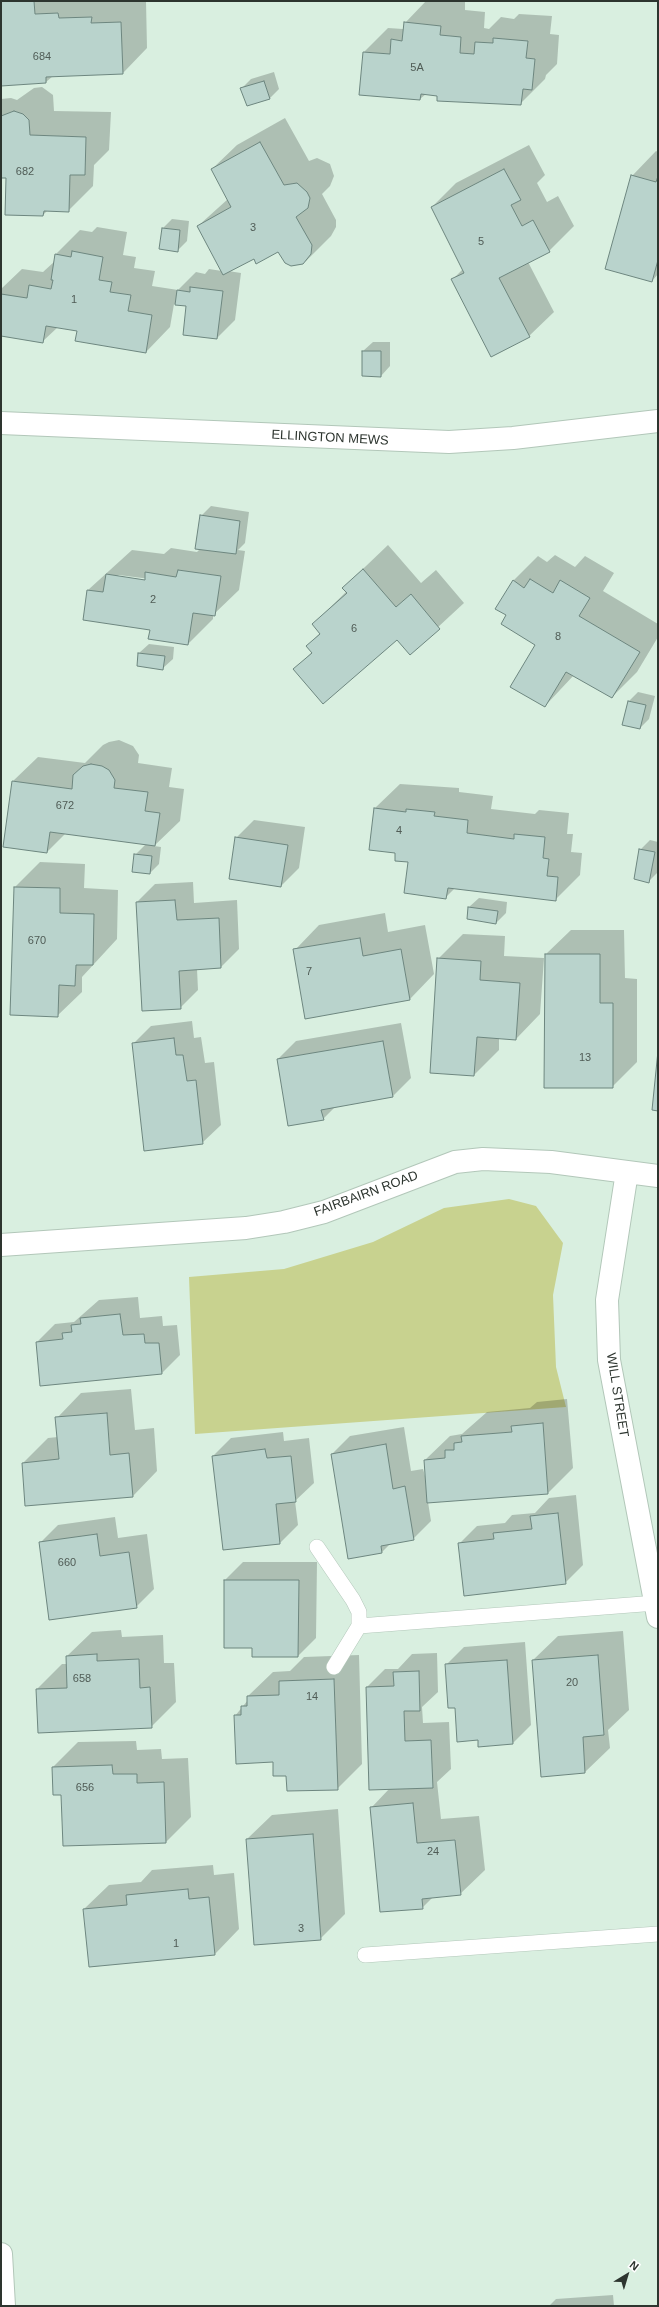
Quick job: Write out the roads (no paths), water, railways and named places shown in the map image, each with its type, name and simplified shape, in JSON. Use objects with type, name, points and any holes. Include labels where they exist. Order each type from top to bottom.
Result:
[{"type":"street","name":"ELLINGTON MEWS","points":[[1,423],[449,442],[513,438],[658,421]]},
{"type":"street","name":"FAIRBAIRN ROAD","points":[[1,1245],[246,1228],[284,1222],[324,1212],[455,1162],[483,1158],[551,1162],[658,1176]]},
{"type":"street","name":"WILL STREET","points":[[627,1172],[607,1300],[609,1360],[657,1610]]},
{"type":"street","points":[[1,2254],[4,2306]]},
{"type":"lane","points":[[316,1547],[353,1600],[359,1612],[359,1626],[334,1667]]},
{"type":"lane","points":[[359,1626],[657,1610]]},
{"type":"lane","points":[[365,1955],[658,1934]]}]
